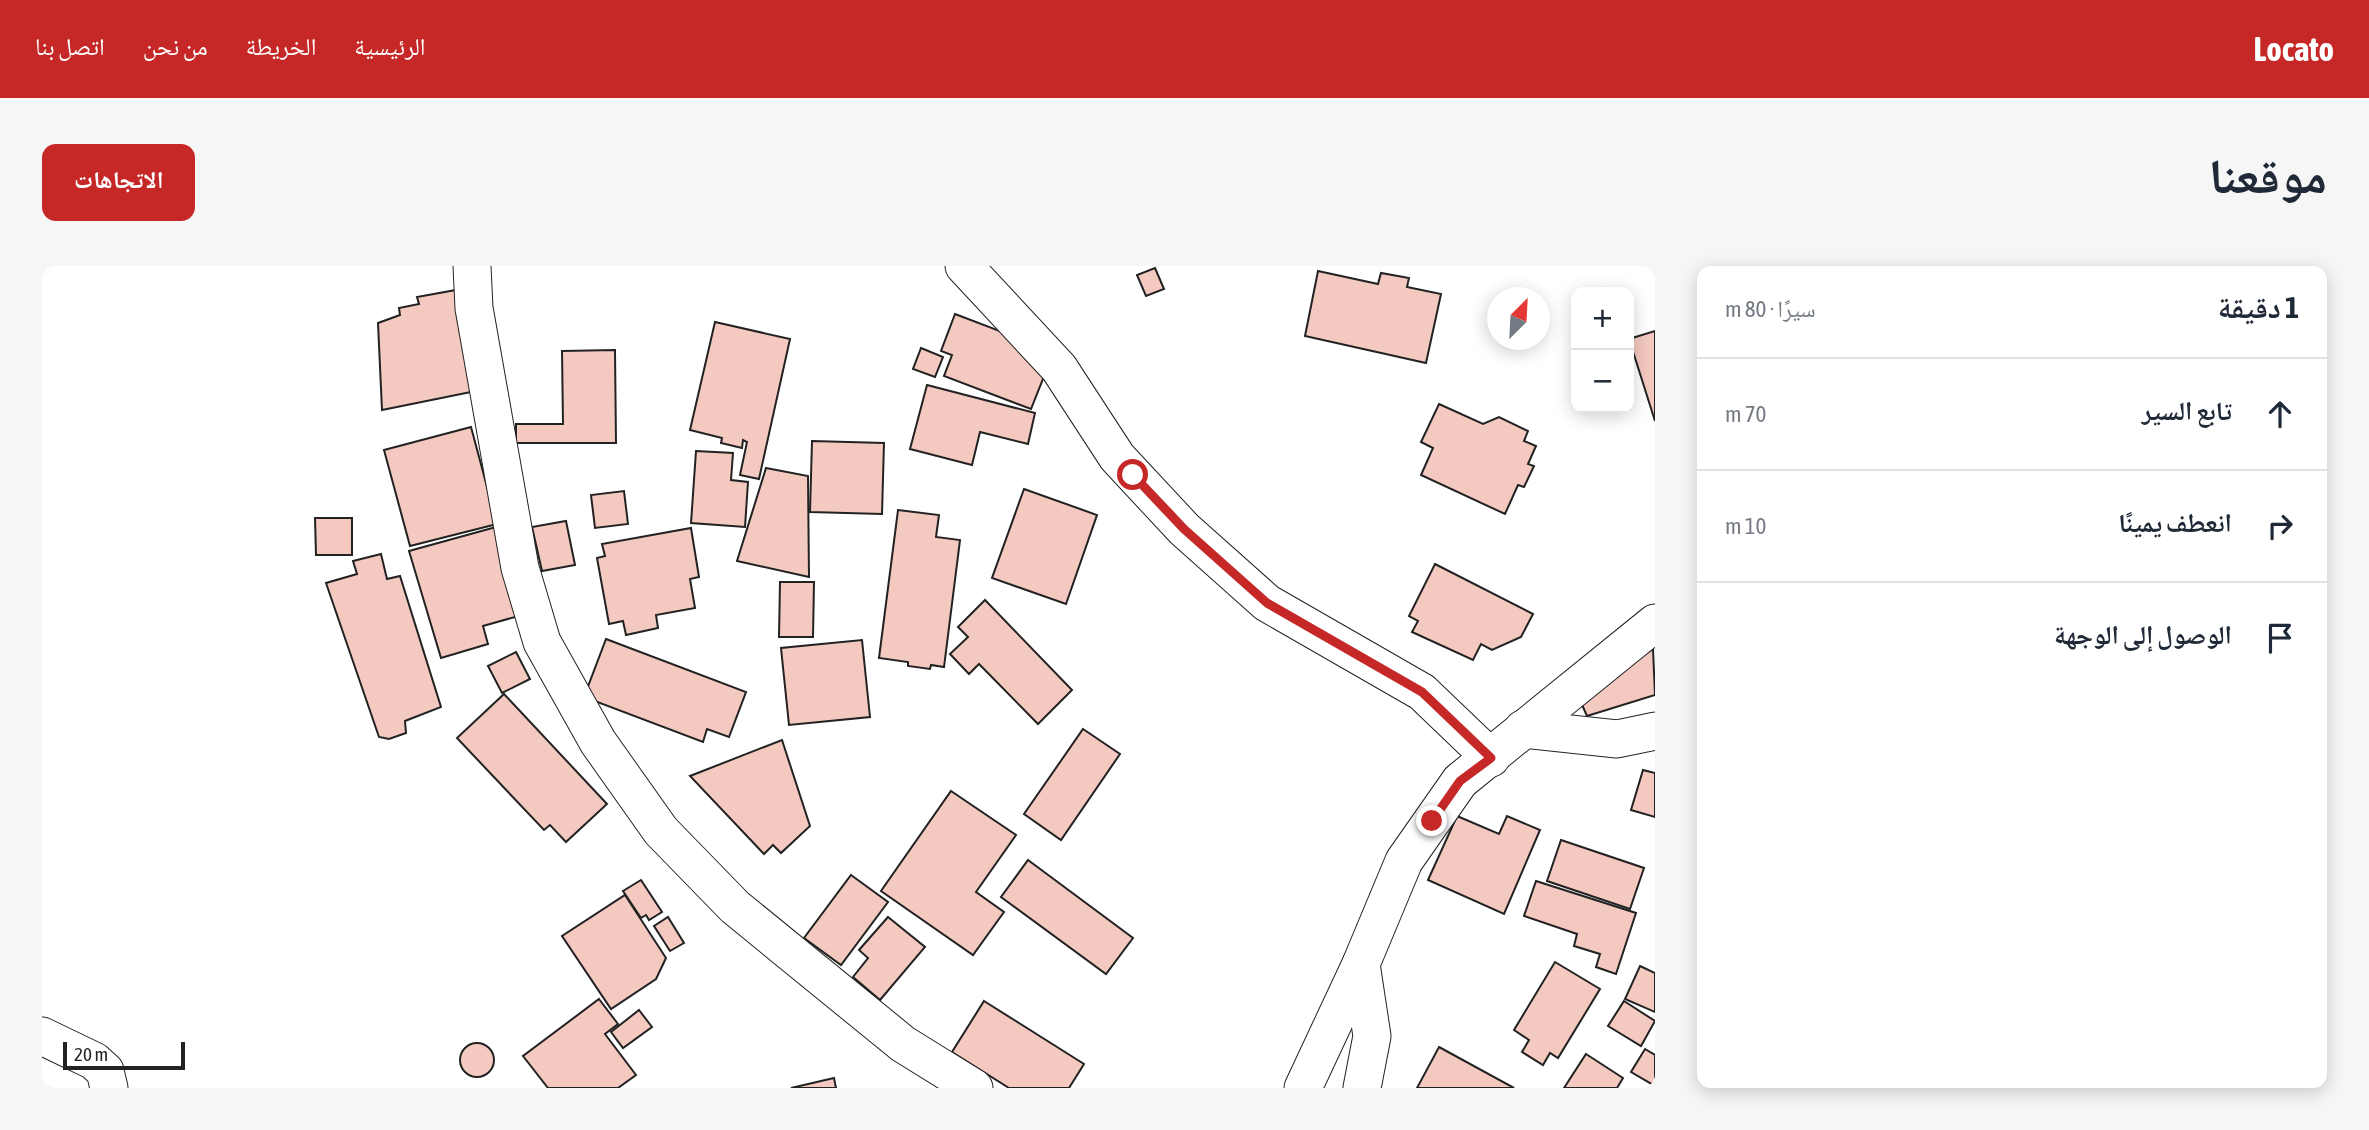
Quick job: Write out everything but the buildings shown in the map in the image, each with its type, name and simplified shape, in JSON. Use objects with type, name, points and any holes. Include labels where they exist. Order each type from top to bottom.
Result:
[{"type":"street","points":[[472,266],[474,308],[520,568],[542,642],[598,742],[661,831],[735,907],[903,1044],[974,1088]]},
{"type":"street","points":[[964,266],[1059,368],[1117,457],[1184,529],[1267,603],[1422,692],[1491,758]]},
{"type":"street","points":[[1303,1088],[1361,964],[1404,861],[1460,781],[1655,623]]},
{"type":"street","points":[[1523,729],[1617,739],[1655,731]]},
{"type":"street","points":[[1361,964],[1373,1036],[1362,1088]]},
{"type":"street","points":[[42,1036],[94,1061],[105,1071],[109,1088]]},
{"type":"route","points":[[1133,475],[1184,529],[1267,603],[1422,692],[1491,758],[1460,781],[1432,821]]}]
